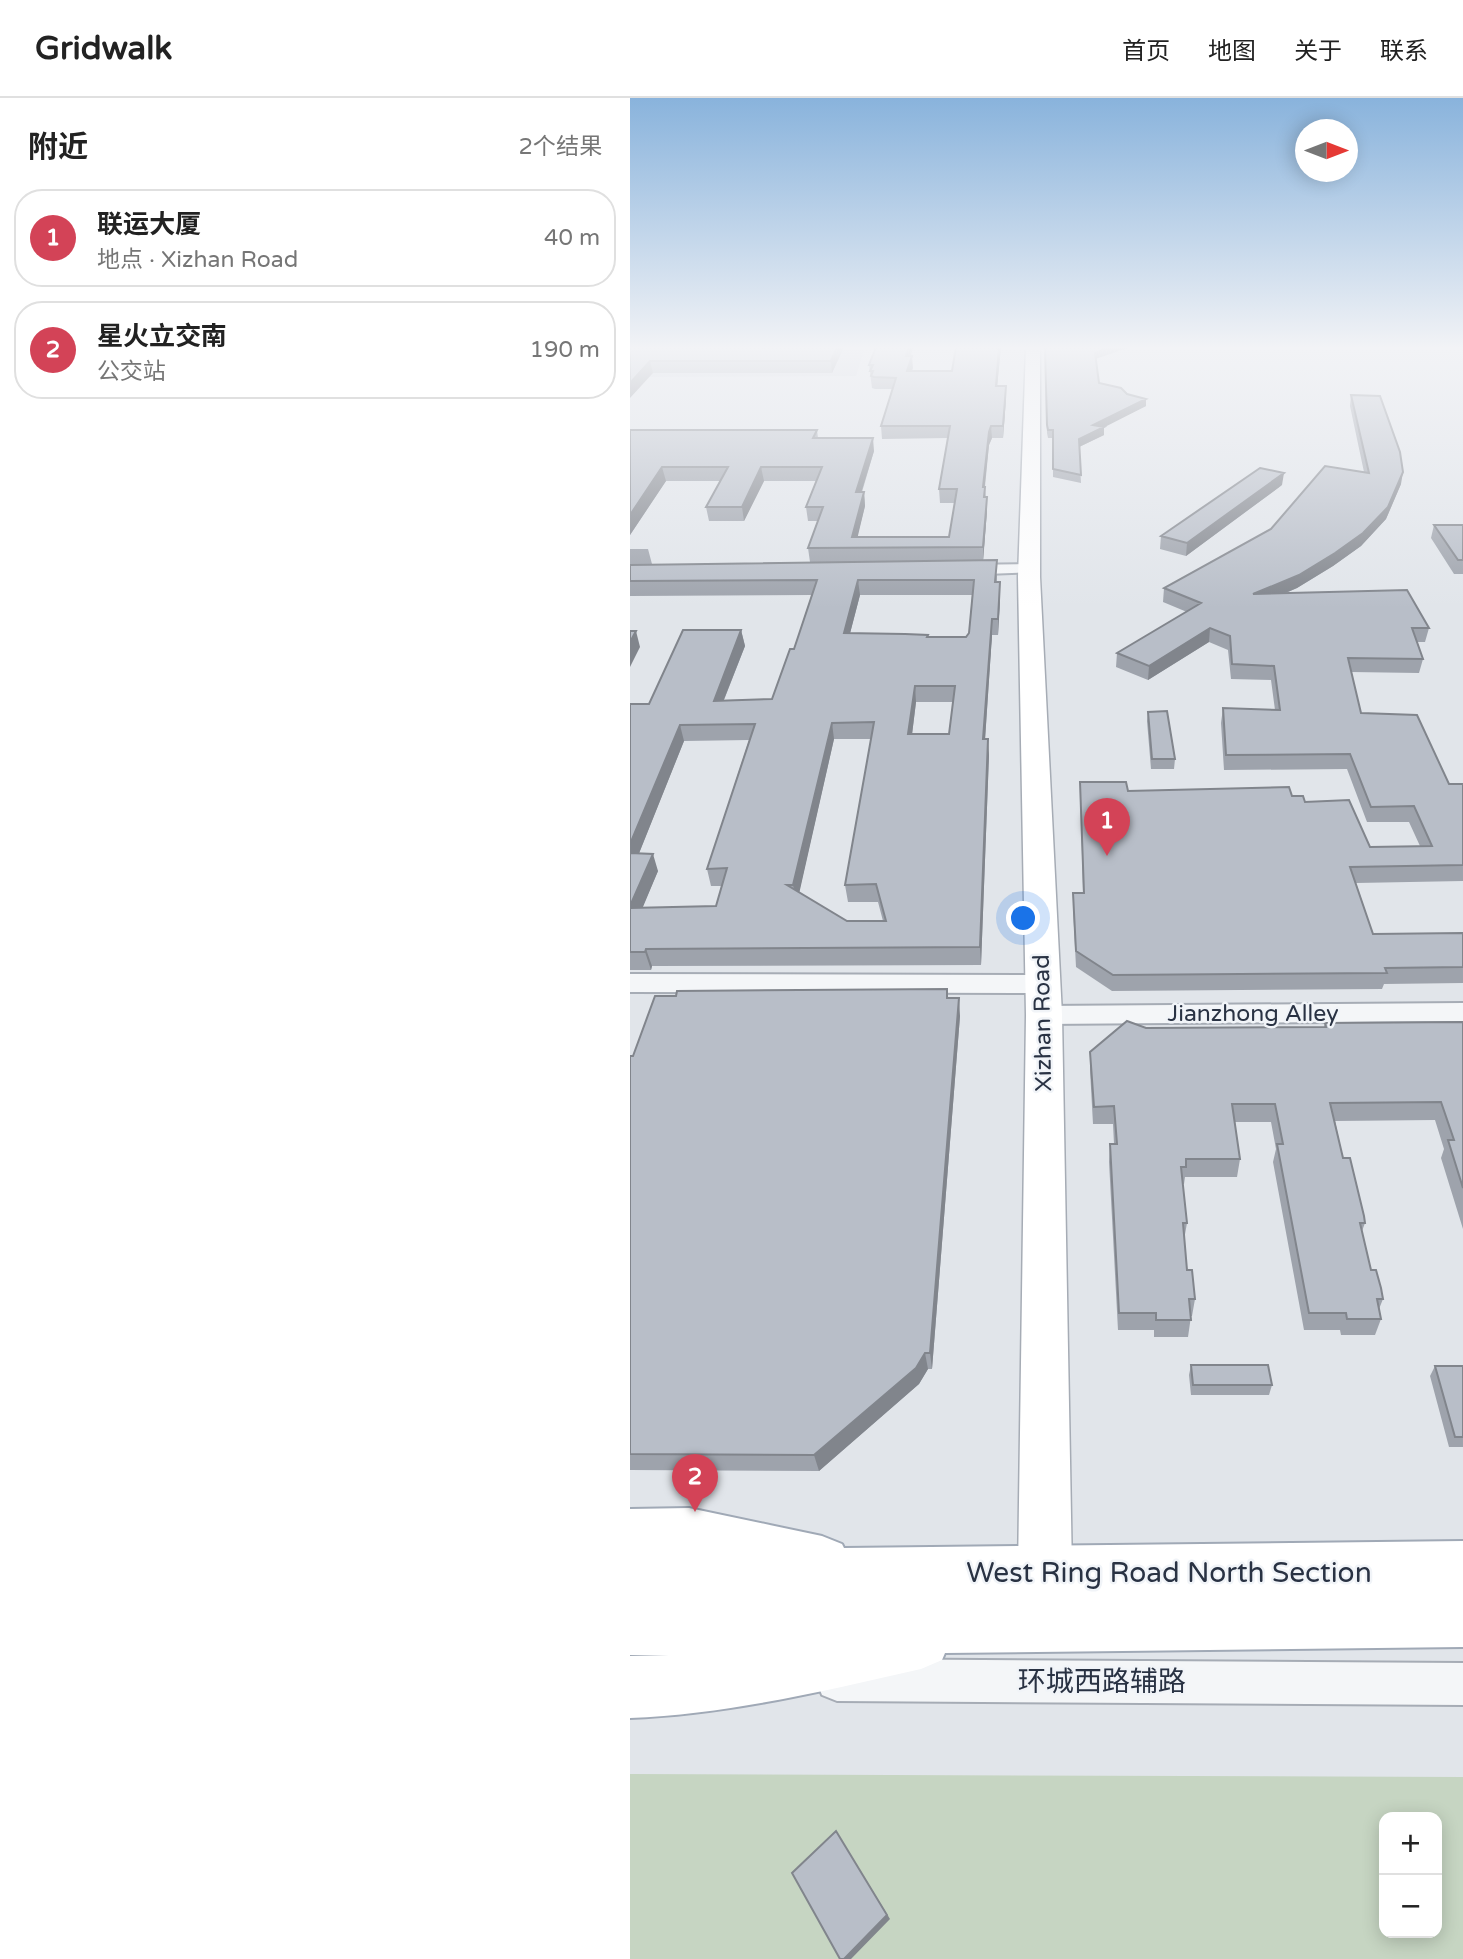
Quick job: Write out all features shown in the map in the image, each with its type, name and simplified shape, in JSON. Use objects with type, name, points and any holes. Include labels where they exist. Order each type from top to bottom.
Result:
[{"type":"main road","name":"West Ring Road North Section","points":[[630,1537],[689,1536],[876,1574]]},
{"type":"main road","name":"West Ring Road North Section","points":[[630,1584],[712,1583],[876,1574],[1463,1570]]},
{"type":"main road","name":"West Ring Road North Section","points":[[630,1626],[995,1622],[1190,1624],[1463,1618]]},
{"type":"main road","name":"West Ring Road North Section","points":[[630,1687],[663,1687],[741,1679],[995,1622]]},
{"type":"street","name":"Xizhan Road","points":[[1031,434],[1029,569],[1043,1000],[1045,1573]]},
{"type":"street","points":[[947,570],[1029,569]]},
{"type":"street","name":"Jianzhong Alley","points":[[630,983],[1043,1000],[1463,1012]]},
{"type":"street","name":"环城西路辅路","points":[[741,1679],[1463,1684]]},
{"type":"green space","points":[[630,1774],[1463,1777],[1463,1959],[630,1959]]},
{"type":"building","points":[[630,434],[815,434],[813,438],[873,438],[856,492],[864,492],[852,537],[949,537],[957,489],[939,489],[949,434],[989,434],[983,487],[984,497],[987,497],[983,547],[808,548],[823,507],[806,507],[822,467],[761,467],[742,507],[706,507],[728,467],[662,467],[630,515]]},
{"type":"building","points":[[1053,434],[1090,434],[1079,439],[1081,475],[1053,469]]},
{"type":"building","points":[[1360,434],[1394,434],[1403,472],[1388,507],[1363,533],[1335,553],[1299,575],[1253,594],[1407,590],[1429,628],[1412,628],[1423,659],[1348,658],[1361,713],[1417,715],[1449,784],[1463,784],[1463,865],[1350,867],[1373,934],[1463,933],[1463,967],[1385,968],[1387,973],[1113,975],[1076,951],[1073,893],[1084,893],[1080,782],[1126,782],[1128,791],[1289,787],[1292,796],[1303,796],[1305,802],[1349,800],[1370,847],[1432,846],[1414,806],[1371,807],[1350,754],[1226,755],[1223,708],[1280,710],[1274,666],[1232,664],[1230,636],[1210,628],[1149,666],[1117,653],[1201,603],[1164,588],[1271,529],[1325,466],[1369,473]]},
{"type":"building","points":[[1260,468],[1284,473],[1187,543],[1161,536]]},
{"type":"building","points":[[1434,525],[1463,525],[1463,560],[1458,560]]},
{"type":"building","points":[[997,560],[995,582],[1000,582],[998,619],[992,619],[983,739],[988,739],[980,947],[646,949],[645,952],[630,952],[630,908],[716,906],[727,868],[707,869],[755,724],[680,725],[630,844],[630,704],[649,704],[683,630],[741,630],[714,701],[772,699],[790,649],[794,649],[817,580],[630,581],[630,565]],"holes":[[[858,580],[974,580],[969,633],[966,637],[844,633]],[[915,686],[955,686],[949,734],[908,734]],[[874,722],[845,885],[876,884],[886,921],[847,921],[787,885],[793,885],[832,723]]]},
{"type":"building","points":[[630,631],[636,631],[630,642]]},
{"type":"building","points":[[1167,711],[1175,759],[1152,759],[1148,712]]},
{"type":"building","points":[[630,853],[653,854],[630,906]]},
{"type":"building","points":[[947,989],[947,998],[959,998],[930,1353],[925,1353],[916,1368],[814,1455],[630,1454],[630,1056],[633,1056],[655,996],[676,996],[677,991]]},
{"type":"building","points":[[1127,1021],[1146,1028],[1326,1027],[1325,1023],[1463,1022],[1463,1188],[1448,1140],[1454,1140],[1441,1102],[1330,1103],[1343,1158],[1350,1158],[1364,1216],[1365,1223],[1360,1223],[1371,1270],[1376,1270],[1381,1288],[1383,1299],[1377,1299],[1381,1319],[1347,1319],[1346,1313],[1309,1313],[1277,1144],[1283,1144],[1275,1104],[1232,1104],[1240,1159],[1186,1159],[1186,1167],[1181,1167],[1187,1223],[1183,1223],[1187,1270],[1192,1270],[1195,1299],[1189,1299],[1191,1320],[1156,1320],[1156,1313],[1119,1313],[1110,1144],[1117,1144],[1114,1106],[1094,1107],[1090,1052]]},
{"type":"building","points":[[1191,1365],[1268,1365],[1272,1385],[1193,1385]]},
{"type":"building","points":[[1435,1366],[1463,1366],[1463,1437],[1455,1437]]},
{"type":"building","points":[[836,1831],[887,1915],[844,1959],[840,1959],[792,1873]]},
{"type":"place","name":"联运大厦","points":[[1107,856]]},
{"type":"place","name":"星火立交南","points":[[695,1512]]}]
